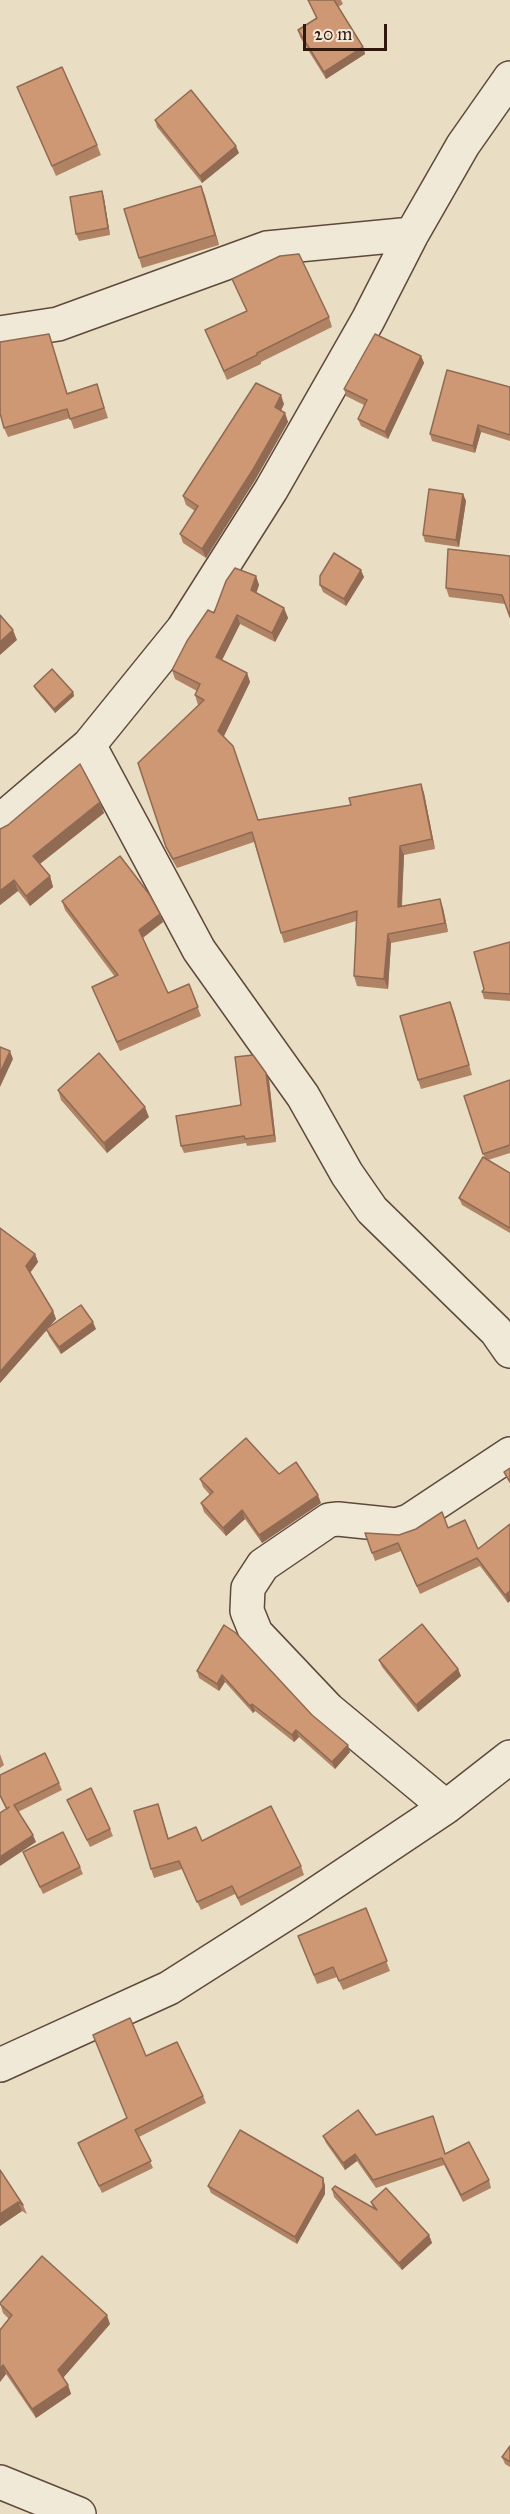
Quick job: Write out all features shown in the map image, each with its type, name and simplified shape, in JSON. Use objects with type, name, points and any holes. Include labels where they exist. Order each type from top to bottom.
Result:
[{"type":"street","points":[[0,821],[89,745],[183,629],[271,490],[368,320],[411,234],[463,146],[510,78]]},
{"type":"street","points":[[0,333],[58,324],[267,248],[411,234]]},
{"type":"street","points":[[89,745],[199,950],[303,1096],[347,1174],[372,1210],[496,1331],[510,1351]]},
{"type":"street","points":[[446,1807],[328,1708],[256,1633],[247,1611],[248,1588],[263,1565],[329,1520],[396,1525],[410,1521],[510,1454]]},
{"type":"street","points":[[0,2065],[169,1988],[301,1904],[446,1807],[510,1757]]},
{"type":"street","points":[[0,2482],[79,2514]]},
{"type":"building","points":[[308,0],[334,0],[363,47],[324,72],[298,30],[317,18]]},
{"type":"building","points":[[62,67],[97,145],[52,166],[17,87]]},
{"type":"building","points":[[191,90],[236,146],[200,176],[155,120]]},
{"type":"building","points":[[201,186],[215,235],[139,258],[124,209]]},
{"type":"building","points":[[102,191],[108,228],[76,234],[70,197]]},
{"type":"building","points":[[299,254],[329,317],[224,371],[205,330],[247,311],[232,279],[280,256]]},
{"type":"building","points":[[49,334],[67,394],[97,384],[104,408],[70,419],[67,409],[4,428],[0,413],[0,342]]},
{"type":"building","points":[[375,334],[421,356],[385,432],[358,419],[367,400],[344,389]]},
{"type":"building","points":[[447,370],[510,387],[510,435],[478,425],[473,446],[430,434]]},
{"type":"building","points":[[256,383],[281,395],[275,407],[285,413],[252,471],[202,549],[180,534],[198,506],[183,496]]},
{"type":"building","points":[[429,489],[463,494],[456,540],[423,535]]},
{"type":"building","points":[[448,549],[510,556],[510,617],[502,595],[446,588]]},
{"type":"building","points":[[334,553],[361,570],[344,599],[320,585],[320,576]]},
{"type":"building","points":[[235,568],[256,576],[251,590],[284,608],[272,633],[237,615],[216,657],[247,673],[218,731],[233,746],[258,820],[351,805],[349,798],[421,784],[432,839],[400,846],[398,907],[440,899],[445,923],[388,934],[384,979],[354,976],[357,911],[281,933],[252,832],[173,859],[166,847],[138,763],[204,700],[195,695],[200,684],[172,670],[187,641],[208,610],[214,613],[226,581]]},
{"type":"building","points":[[0,615],[13,630],[0,642]]},
{"type":"building","points":[[52,669],[73,692],[54,709],[34,686]]},
{"type":"building","points":[[80,764],[100,802],[33,856],[50,876],[26,896],[14,880],[0,891],[0,829],[8,825]]},
{"type":"building","points":[[120,856],[149,894],[160,914],[139,930],[168,993],[189,984],[198,1007],[117,1042],[92,987],[118,975],[62,901]]},
{"type":"building","points":[[510,942],[510,994],[482,992],[484,989],[474,952]]},
{"type":"building","points":[[450,1002],[469,1065],[418,1080],[400,1016]]},
{"type":"building","points":[[0,1047],[10,1051],[0,1073]]},
{"type":"building","points":[[99,1053],[145,1107],[104,1143],[58,1090]]},
{"type":"building","points":[[253,1055],[266,1073],[274,1135],[245,1139],[244,1136],[181,1146],[176,1116],[241,1105],[235,1057]]},
{"type":"building","points":[[510,1080],[510,1145],[483,1154],[464,1096]]},
{"type":"building","points":[[483,1157],[510,1173],[510,1228],[459,1198]]},
{"type":"building","points":[[0,1228],[35,1254],[26,1266],[53,1311],[0,1372]]},
{"type":"building","points":[[81,1305],[93,1322],[59,1347],[46,1329]]},
{"type":"building","points":[[246,1438],[279,1474],[296,1462],[318,1495],[259,1535],[242,1510],[223,1528],[201,1503],[213,1492],[200,1479]]},
{"type":"building","points":[[510,1468],[510,1482],[504,1472]]},
{"type":"building","points":[[442,1512],[448,1528],[465,1520],[478,1549],[510,1524],[510,1591],[505,1595],[477,1558],[417,1586],[398,1543],[372,1553],[365,1533],[399,1535],[416,1529]]},
{"type":"building","points":[[422,1624],[458,1669],[416,1705],[379,1660]]},
{"type":"building","points":[[224,1625],[236,1633],[312,1715],[348,1745],[332,1762],[296,1730],[292,1735],[252,1704],[250,1706],[222,1675],[217,1684],[197,1671]]},
{"type":"building","points":[[45,1753],[59,1783],[14,1805],[33,1835],[0,1857],[0,1813],[7,1808],[0,1795],[0,1775]]},
{"type":"building","points":[[91,1788],[110,1829],[87,1840],[67,1800]]},
{"type":"building","points":[[158,1804],[168,1839],[196,1827],[202,1841],[271,1806],[301,1866],[238,1898],[232,1886],[197,1902],[179,1861],[151,1869],[134,1811]]},
{"type":"building","points":[[63,1832],[80,1867],[40,1887],[23,1852]]},
{"type":"building","points":[[366,1908],[387,1961],[339,1981],[333,1967],[314,1975],[298,1936]]},
{"type":"building","points":[[130,2018],[146,2056],[177,2042],[203,2096],[135,2130],[151,2161],[99,2186],[78,2143],[127,2118],[93,2035]]},
{"type":"building","points":[[358,2110],[376,2135],[433,2116],[445,2154],[469,2142],[489,2180],[461,2195],[442,2158],[373,2180],[355,2154],[343,2163],[323,2136]]},
{"type":"building","points":[[240,2130],[323,2178],[323,2187],[295,2237],[208,2186]]},
{"type":"building","points":[[0,2170],[23,2205],[18,2202],[0,2214]]},
{"type":"building","points":[[335,2186],[377,2210],[371,2202],[386,2188],[429,2235],[399,2263],[332,2189]]},
{"type":"building","points":[[42,2256],[107,2315],[58,2370],[68,2385],[32,2409],[3,2365],[0,2369],[0,2330],[12,2315],[0,2303]]},
{"type":"building","points":[[510,2446],[510,2462],[502,2457]]}]
